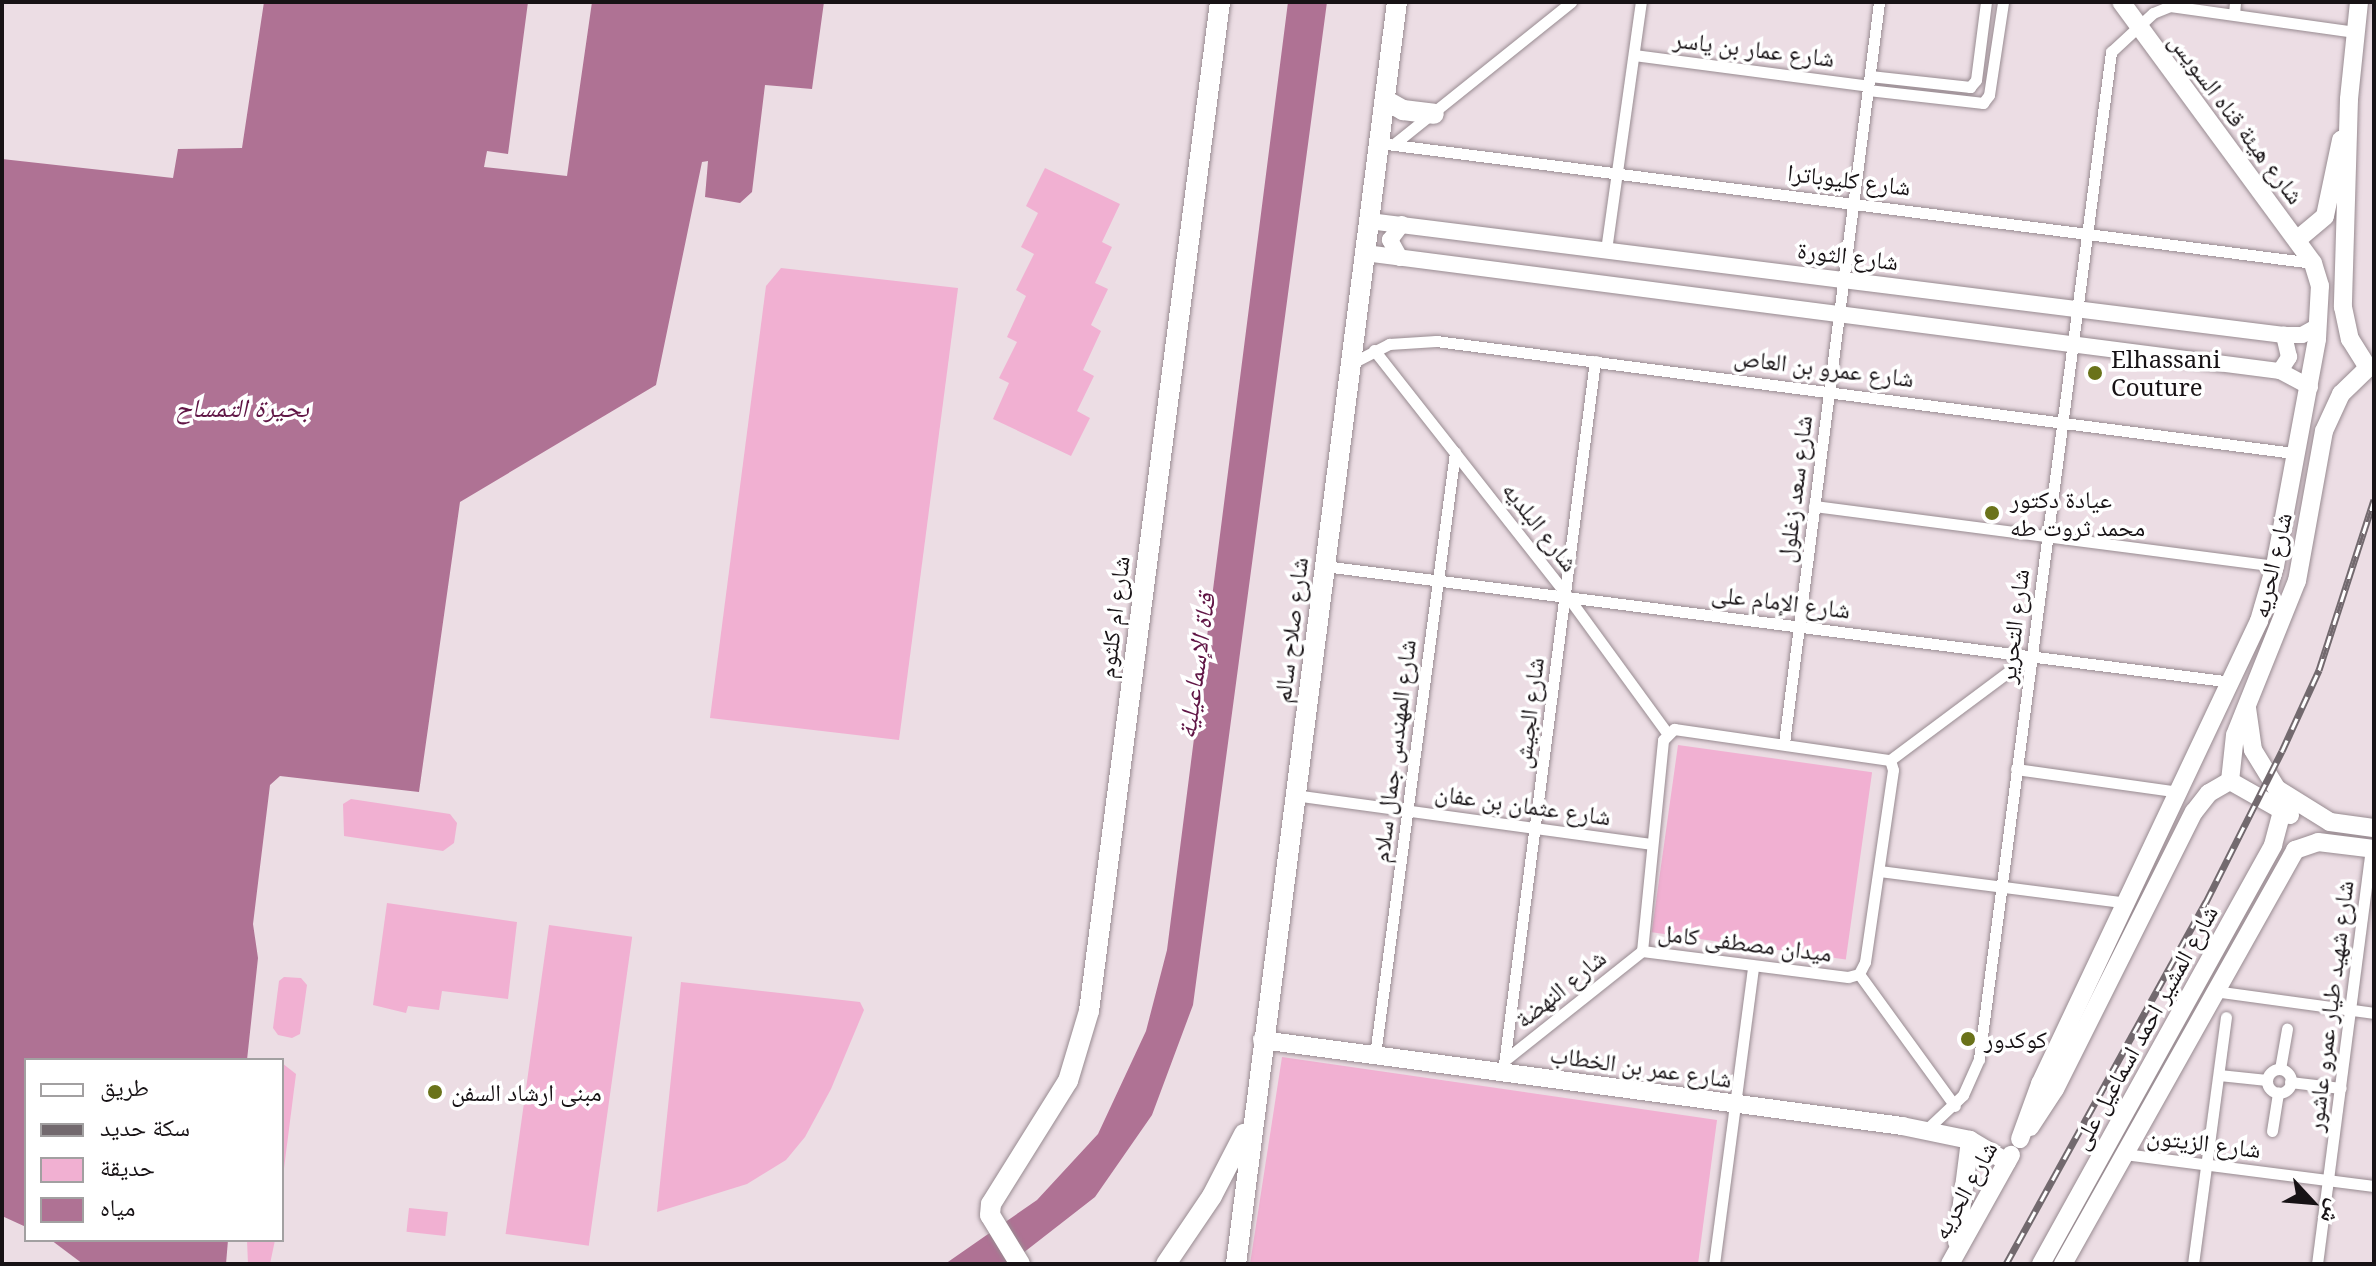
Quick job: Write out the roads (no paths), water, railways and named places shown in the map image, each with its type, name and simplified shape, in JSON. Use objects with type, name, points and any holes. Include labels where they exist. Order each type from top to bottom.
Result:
[{"type":"highway","name":"شارع ام كلثوم","points":[[1020,1264],[990,1215],[995,1192],[1068,1081],[1089,1011],[1220,2]]},
{"type":"highway","name":"شارع صلاح سالم","points":[[1235,1262],[1251,1116],[1369,221],[1387,144],[1385,100],[1397,2]]},
{"type":"highway","points":[[1385,100],[1413,113],[1434,114]]},
{"type":"highway","points":[[1166,1264],[1212,1196],[1251,1116]]},
{"type":"main road","name":"شارع هيئة قناه السويس","points":[[2121,2],[2313,263]]},
{"type":"main road","name":"شارع الحريه","points":[[1953,1258],[2020,1139],[2055,1089],[2194,812],[2209,793],[2230,781],[2235,735],[2287,613],[2324,431],[2341,394],[2371,368],[2350,339],[2343,307],[2349,99],[2359,2]]},
{"type":"main road","points":[[2298,239],[2320,223],[2328,207],[2349,99]]},
{"type":"main road","name":"شارع الحريه","points":[[2020,1139],[2040,1084],[2129,903],[2259,621],[2275,566],[2294,453],[2310,387],[2320,286],[2313,263]]},
{"type":"main road","points":[[2302,426],[2324,431]]},
{"type":"main road","points":[[2284,518],[2307,522]]},
{"type":"main road","points":[[2247,706],[2253,750],[2267,777],[2289,799],[2330,822]]},
{"type":"main road","points":[[2230,781],[2282,811],[2374,828]]},
{"type":"main road","name":"شارع المشير احمد اسماعيل على","points":[[2041,1264],[2273,845],[2282,811]]},
{"type":"main road","name":"شارع المشير احمد اسماعيل على","points":[[2063,1264],[2292,856],[2312,842],[2373,848]]},
{"type":"main road","name":"شارع عمر بن الخطاب","points":[[1262,1040],[1375,1055],[1504,1066],[1926,1130],[1970,1140],[2007,1162]]},
{"type":"main road","points":[[1953,1258],[1970,1140]]},
{"type":"street","points":[[1387,144],[1434,114],[1571,2]]},
{"type":"street","points":[[1606,250],[1641,2]]},
{"type":"street","name":"شارع سعد زغلول","points":[[1784,743],[1879,2]]},
{"type":"street","name":"شارع عمار بن ياسر","points":[[1869,84],[1970,87],[1976,80],[1986,2]]},
{"type":"street","name":"شارع عمار بن ياسر","points":[[1634,55],[1869,84],[1983,103],[1989,95],[2003,2]]},
{"type":"street","name":"شارع التحرير","points":[[1926,1130],[1955,1106],[1979,1059],[2108,58],[2119,40],[2170,6],[2234,8],[2355,32]]},
{"type":"street","name":"شارع كليوباترا","points":[[1387,144],[2313,263]]},
{"type":"street","name":"شارع الثورة","points":[[1369,221],[2284,335],[2302,335],[2318,326]]},
{"type":"street","points":[[1400,258],[1390,240],[1402,224]]},
{"type":"street","points":[[1365,253],[2280,371],[2310,387]]},
{"type":"street","points":[[2280,371],[2289,357],[2284,335]]},
{"type":"street","name":"شارع عمرو بن العاص","points":[[1352,364],[1374,350],[1420,340],[2062,419],[2294,453]]},
{"type":"street","name":"شارع البلديه","points":[[1374,350],[1565,593],[1667,733]]},
{"type":"street","name":"شارع الجيش","points":[[1504,1066],[1595,361]]},
{"type":"street","name":"شارع المهندس جمال سلام","points":[[1375,1055],[1455,452]]},
{"type":"street","points":[[1814,506],[2275,566]]},
{"type":"street","name":"شارع الإمام على","points":[[1324,566],[1565,593],[2232,682]]},
{"type":"street","points":[[1667,733],[1674,729],[1890,760],[2031,655]]},
{"type":"street","name":"ميدان مصطفى كامل","points":[[1667,733],[1651,844],[1642,951],[1753,967],[1859,974],[1865,962],[1879,871],[1890,760]]},
{"type":"street","points":[[2016,769],[2181,792]]},
{"type":"street","name":"شارع عثمان بن عفان","points":[[1294,795],[1651,844]]},
{"type":"street","name":"شارع شهيد طيار عمرو عاشور","points":[[2317,1264],[2373,848]]},
{"type":"street","points":[[1879,871],[2129,903]]},
{"type":"street","name":"شارع النهضة","points":[[1504,1066],[1642,951]]},
{"type":"street","points":[[1714,1264],[1753,967]]},
{"type":"street","points":[[1859,974],[1955,1106]]},
{"type":"street","points":[[2214,991],[2374,1013]]},
{"type":"street","points":[[2193,1264],[2226,1017]]},
{"type":"street","points":[[2267,1080],[2280,1069],[2287,1029]]},
{"type":"street","points":[[2280,1069],[2290,1082],[2341,1088]]},
{"type":"street","points":[[2219,1075],[2267,1080],[2278,1092]]},
{"type":"street","points":[[2272,1131],[2278,1092],[2290,1082]]},
{"type":"street","name":"شارع الزيتون","points":[[2124,1154],[2374,1186]]},
{"type":"water","name":"بحيرة التمساح","points":[[264,2],[528,2],[508,154],[487,151],[484,167],[567,176],[592,2],[824,2],[812,89],[765,85],[752,192],[740,203],[705,197],[708,161],[702,162],[656,385],[460,502],[419,792],[280,776],[270,785],[253,924],[258,958],[247,1058],[24,1058],[24,1226],[2,1216],[2,159],[173,178],[178,149],[242,148]]},
{"type":"water","points":[[1288,2],[1327,2],[1193,1005],[1152,1115],[1095,1197],[1009,1264],[945,1264],[1037,1200],[1098,1134],[1146,1031],[1167,950]]},
{"type":"water","points":[[54,1242],[228,1242],[226,1264],[83,1264]]},
{"type":"railway","points":[[2006,1264],[2206,902],[2282,751],[2319,670],[2374,500]]},
{"type":"place","name":"Elhassani Couture","points":[[2095,373]]},
{"type":"place","name":"عيادة دكتور محمد ثروت طه","points":[[1992,513]]},
{"type":"place","name":"كوكدور","points":[[1968,1039]]},
{"type":"place","name":"مبنى ارشاد السفن","points":[[435,1092]]},
{"type":"water label","name":"قناة الإسماعيلية","points":[[1196,666]]}]
